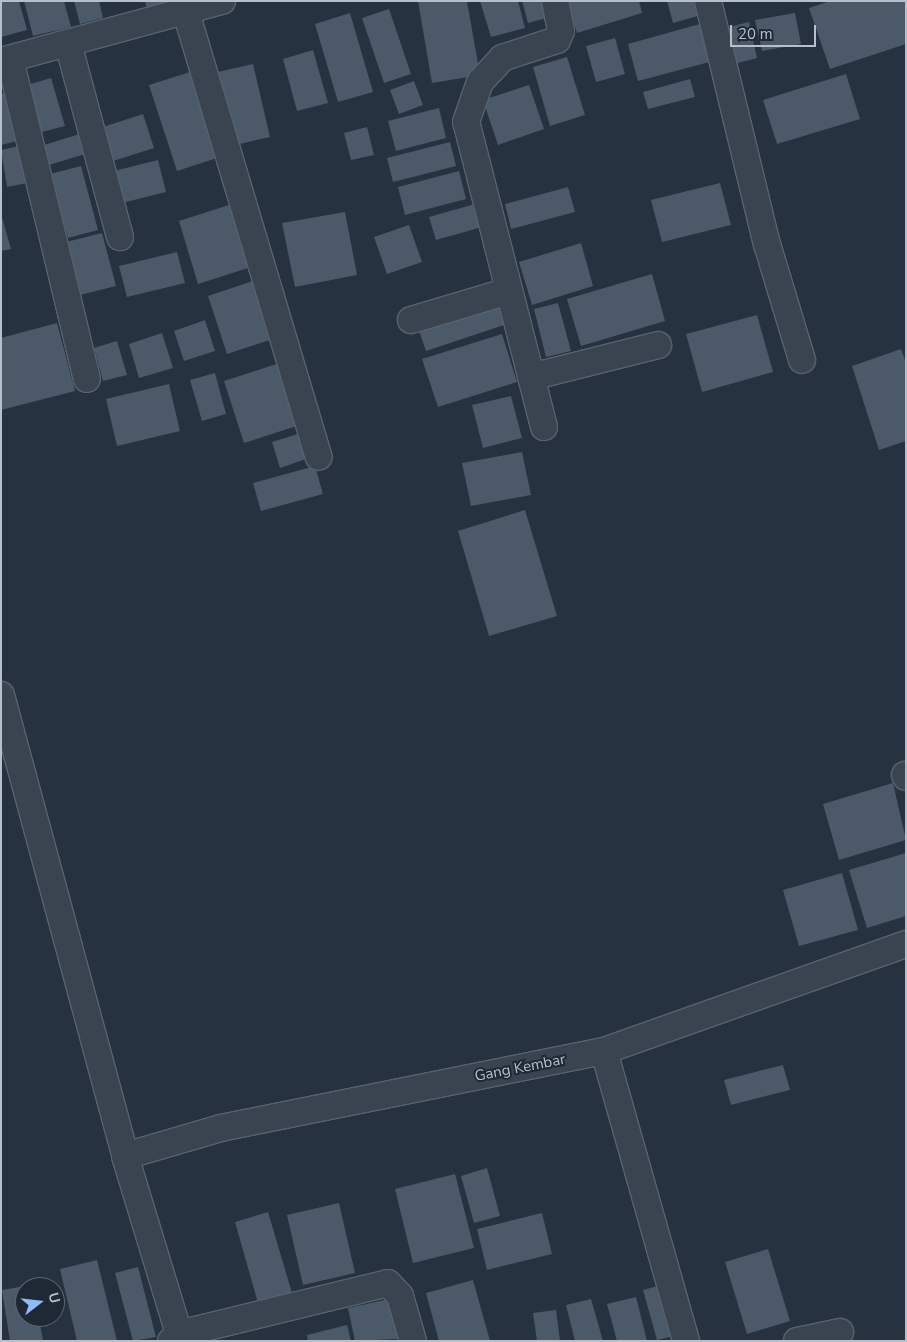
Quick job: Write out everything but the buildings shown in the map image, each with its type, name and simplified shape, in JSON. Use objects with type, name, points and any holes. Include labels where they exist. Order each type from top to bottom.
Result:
[{"type":"street","points":[[87,380],[6,60],[222,1]]},
{"type":"street","points":[[544,427],[467,117],[480,82],[502,58],[557,40],[561,31],[555,1]]},
{"type":"street","points":[[708,1],[767,244],[802,360]]},
{"type":"street","points":[[186,12],[319,457]]},
{"type":"street","points":[[68,43],[120,237]]},
{"type":"street","points":[[411,320],[509,291]]},
{"type":"street","points":[[531,377],[658,346]]},
{"type":"street","points":[[1,695],[175,1338],[388,1283],[400,1296],[413,1341]]},
{"type":"street","name":"Gang Kembar","points":[[125,1156],[221,1128],[604,1051],[906,944]]},
{"type":"street","points":[[604,1051],[686,1341]]},
{"type":"street","points":[[797,1341],[840,1332]]}]
